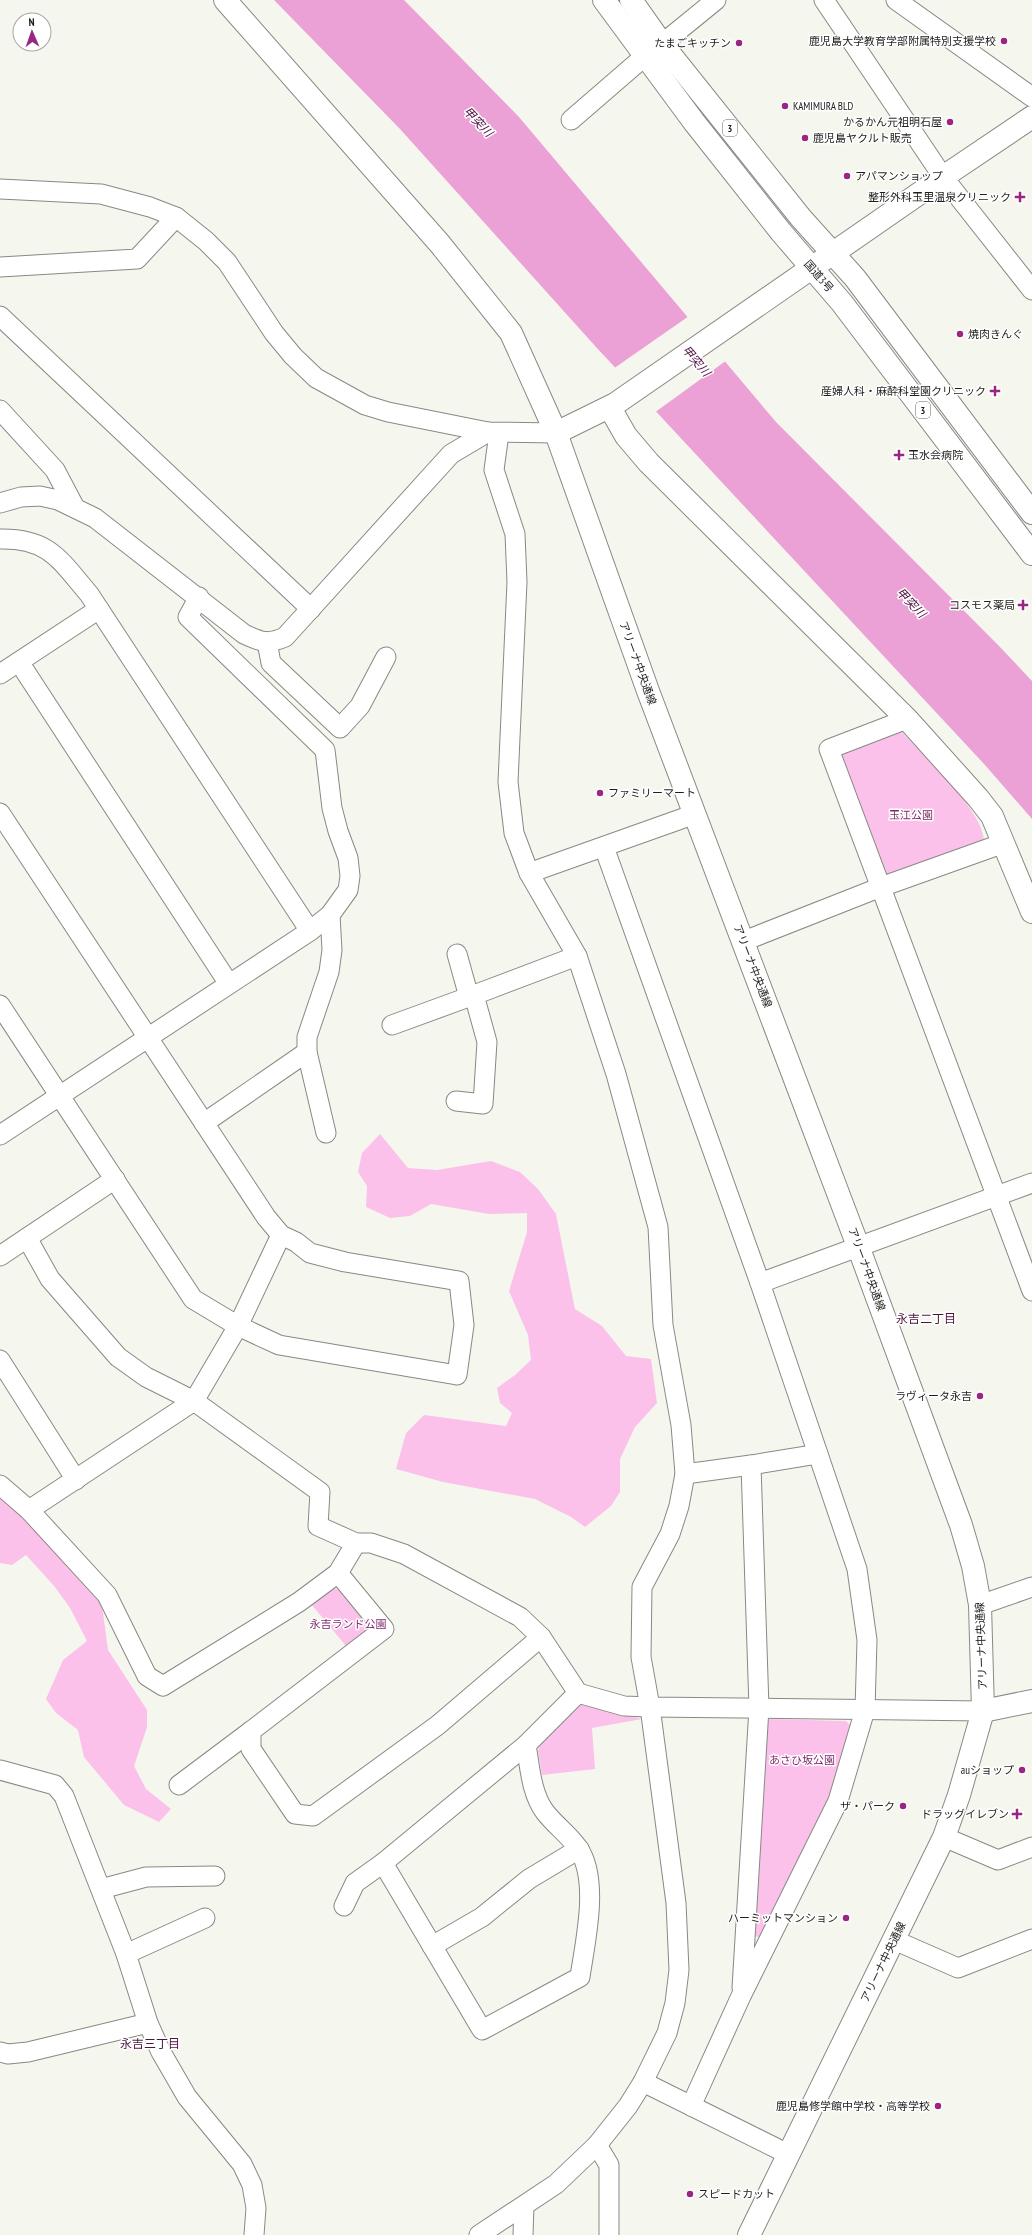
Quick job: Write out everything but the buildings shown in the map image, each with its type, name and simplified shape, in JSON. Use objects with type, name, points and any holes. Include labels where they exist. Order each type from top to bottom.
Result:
[{"type":"main road","name":"アリーナ中央通線","points":[[226,0],[440,244],[511,332],[556,433],[695,814],[858,1246],[961,1526],[973,1566],[980,1605],[983,1711],[959,1795],[944,1836],[749,2235]]},
{"type":"main road","name":"国道3号","points":[[604,0],[654,50],[862,288],[1032,513]]},
{"type":"main road","name":"国道3号","points":[[631,0],[654,50],[771,220],[842,302],[1032,554]]},
{"type":"main road","points":[[556,433],[613,406],[734,321],[1032,117]]},
{"type":"main road","points":[[613,406],[626,436],[649,463],[907,719],[992,816],[1032,912]]},
{"type":"main road","points":[[983,1711],[1032,1701]]},
{"type":"street","points":[[571,120],[716,0]]},
{"type":"street","points":[[824,0],[943,177],[1032,290]]},
{"type":"street","points":[[896,0],[1032,97]]},
{"type":"street","points":[[0,189],[101,194],[150,207],[176,217],[206,241],[227,262],[274,332],[293,356],[316,378],[365,405],[388,412],[493,433],[556,433]]},
{"type":"street","points":[[0,267],[137,260],[176,217]]},
{"type":"street","points":[[0,316],[311,609]]},
{"type":"street","points":[[0,410],[55,470],[75,508]]},
{"type":"street","points":[[0,503],[21,497],[40,496],[58,500],[95,518],[199,597],[244,634],[272,643],[285,638],[451,454],[493,433]]},
{"type":"street","points":[[479,2235],[556,2184],[597,2145],[628,2106],[643,2082],[667,2033],[675,2003],[679,1970],[676,1903],[650,1707],[641,1657],[642,1587],[670,1534],[679,1506],[685,1474],[681,1425],[663,1325],[658,1227],[616,1074],[577,956],[528,873],[514,833],[508,782],[517,582],[515,534],[494,470],[493,433]]},
{"type":"street","points":[[0,539],[26,540],[44,546],[67,568],[89,594],[310,931]]},
{"type":"street","points":[[0,1135],[310,931],[330,915],[348,890],[350,876],[348,858],[338,831],[332,808],[325,750],[188,617],[199,597]]},
{"type":"street","points":[[0,674],[99,609]]},
{"type":"street","points":[[267,642],[271,663],[340,728],[360,706],[386,656]]},
{"type":"street","points":[[19,662],[229,984]]},
{"type":"street","points":[[907,719],[829,749],[1032,1290]]},
{"type":"street","points":[[0,813],[266,1217],[281,1235],[296,1242],[310,1253],[345,1262],[459,1281],[464,1325],[457,1375],[279,1345],[238,1326],[193,1299],[0,1005]]},
{"type":"street","points":[[528,873],[695,814]]},
{"type":"street","points":[[744,942],[881,887],[1004,843]]},
{"type":"street","points":[[604,847],[760,1283],[857,1569],[867,1640],[865,1710],[838,1801],[741,1996],[692,2106]]},
{"type":"street","points":[[326,1133],[307,1052],[307,1037],[329,972],[332,950],[330,915]]},
{"type":"street","points":[[456,1101],[483,1104],[487,1042],[457,954]]},
{"type":"street","points":[[392,1025],[577,956]]},
{"type":"street","points":[[204,1123],[307,1052]]},
{"type":"street","points":[[0,1256],[115,1180]]},
{"type":"street","points":[[760,1283],[1032,1183]]},
{"type":"street","points":[[29,1510],[194,1401],[238,1326],[281,1235]]},
{"type":"street","points":[[27,1238],[50,1279],[118,1357],[146,1377],[194,1401],[320,1492],[318,1526],[356,1543],[371,1543],[404,1554],[520,1618],[541,1637],[578,1693],[624,1706],[983,1711]]},
{"type":"street","points":[[0,1360],[76,1480]]},
{"type":"street","points":[[685,1474],[751,1466],[818,1454]]},
{"type":"street","points":[[741,1996],[759,1708],[751,1466]]},
{"type":"street","points":[[0,1485],[29,1510],[108,1595],[147,1676],[163,1686],[299,1602],[338,1573],[356,1543]]},
{"type":"street","points":[[179,1785],[384,1629],[338,1573]]},
{"type":"street","points":[[980,1605],[1032,1587]]},
{"type":"street","points":[[251,1731],[251,1749],[295,1814],[313,1816],[438,1725],[541,1637]]},
{"type":"street","points":[[344,1906],[355,1882],[383,1863],[526,1745],[578,1693]]},
{"type":"street","points":[[383,1863],[482,2030],[580,1977],[590,1910],[589,1885],[579,1849],[545,1811],[534,1791],[526,1745]]},
{"type":"street","points":[[0,1770],[55,1785],[64,1796],[101,1888],[126,1954],[148,2023],[161,2052],[187,2096],[242,2164],[252,2185],[255,2198],[254,2235]]},
{"type":"street","points":[[944,1836],[998,1860],[1032,1847]]},
{"type":"street","points":[[432,1946],[482,1917],[529,1879],[579,1849]]},
{"type":"street","points":[[101,1888],[146,1877],[215,1876]]},
{"type":"street","points":[[126,1954],[205,1918]]},
{"type":"street","points":[[894,1940],[958,1968],[1032,1940]]},
{"type":"street","points":[[0,2052],[8,2054],[28,2052],[148,2023]]},
{"type":"street","points":[[643,2082],[788,2154]]},
{"type":"street","points":[[597,2145],[609,2165],[609,2235]]},
{"type":"street","points":[[523,2235],[524,2206]]},
{"type":"green space","name":"玉江公園","points":[[899,729],[962,797],[973,812],[984,840],[889,875],[880,871],[837,759],[842,749]]},
{"type":"green space","points":[[380,1134],[408,1168],[437,1170],[491,1161],[520,1172],[538,1189],[556,1214],[575,1309],[602,1326],[626,1356],[651,1359],[657,1403],[635,1427],[620,1459],[620,1492],[611,1506],[585,1527],[571,1517],[535,1499],[443,1482],[396,1469],[406,1433],[424,1415],[506,1426],[512,1413],[500,1403],[497,1388],[515,1375],[531,1360],[528,1335],[509,1291],[527,1232],[527,1213],[489,1214],[431,1204],[410,1216],[390,1218],[366,1207],[367,1186],[358,1172],[362,1153]]},
{"type":"green space","points":[[0,1498],[34,1527],[78,1574],[102,1605],[108,1650],[147,1710],[147,1727],[134,1766],[146,1789],[171,1809],[159,1822],[124,1805],[84,1757],[78,1730],[56,1713],[46,1699],[63,1660],[87,1641],[70,1608],[55,1587],[26,1555],[12,1565],[0,1563]]},
{"type":"green space","name":"永吉ランド公園","points":[[329,1588],[338,1589],[367,1622],[367,1631],[346,1646],[311,1604]]},
{"type":"green space","points":[[587,1704],[642,1719],[592,1728],[595,1769],[542,1775],[538,1751],[540,1744],[581,1705]]},
{"type":"green space","name":"あさひ坂公園","points":[[770,1719],[846,1721],[853,1728],[833,1793],[764,1938],[749,1935],[765,1724]]},
{"type":"water","name":"甲突川","points":[[274,0],[404,0],[519,117],[776,422],[1032,681],[1032,819],[985,765],[596,347],[400,129]]},
{"type":"pier","points":[[689,316],[727,360],[654,413],[613,369]]},
{"type":"place","name":"鹿児島大学教育学部附属特別支援学校","points":[[1004,41]]},
{"type":"place","name":"たまごキッチン","points":[[739,43]]},
{"type":"place","name":"KAMIMURA BLD","points":[[785,106]]},
{"type":"place","name":"かるかん元祖明石屋","points":[[950,122]]},
{"type":"place","name":"鹿児島ヤクルト販売","points":[[805,138]]},
{"type":"place","name":"アパマンショップ","points":[[847,176]]},
{"type":"place","name":"整形外科玉里温泉クリニック","points":[[1020,197]]},
{"type":"place","name":"焼肉きんぐ","points":[[960,334]]},
{"type":"place","name":"産婦人科・麻酔科堂園クリニック","points":[[995,391]]},
{"type":"place","name":"玉水会病院","points":[[899,455]]},
{"type":"place","name":"コスモス薬局","points":[[1023,605]]},
{"type":"place","name":"ファミリーマート","points":[[600,793]]},
{"type":"place","name":"ラヴィータ永吉","points":[[980,1396]]},
{"type":"place","name":"auショップ","points":[[1022,1770]]},
{"type":"place","name":"ザ・パーク","points":[[903,1806]]},
{"type":"place","name":"ドラッグイレブン","points":[[1017,1814]]},
{"type":"place","name":"ハーミットマンション","points":[[846,1918]]},
{"type":"place","name":"鹿児島修学館中学校・高等学校","points":[[938,2106]]},
{"type":"place","name":"スピードカット","points":[[690,2194]]},
{"type":"district","name":"永吉二丁目","points":[[926,1319]]},
{"type":"district","name":"永吉三丁目","points":[[150,2044]]}]
